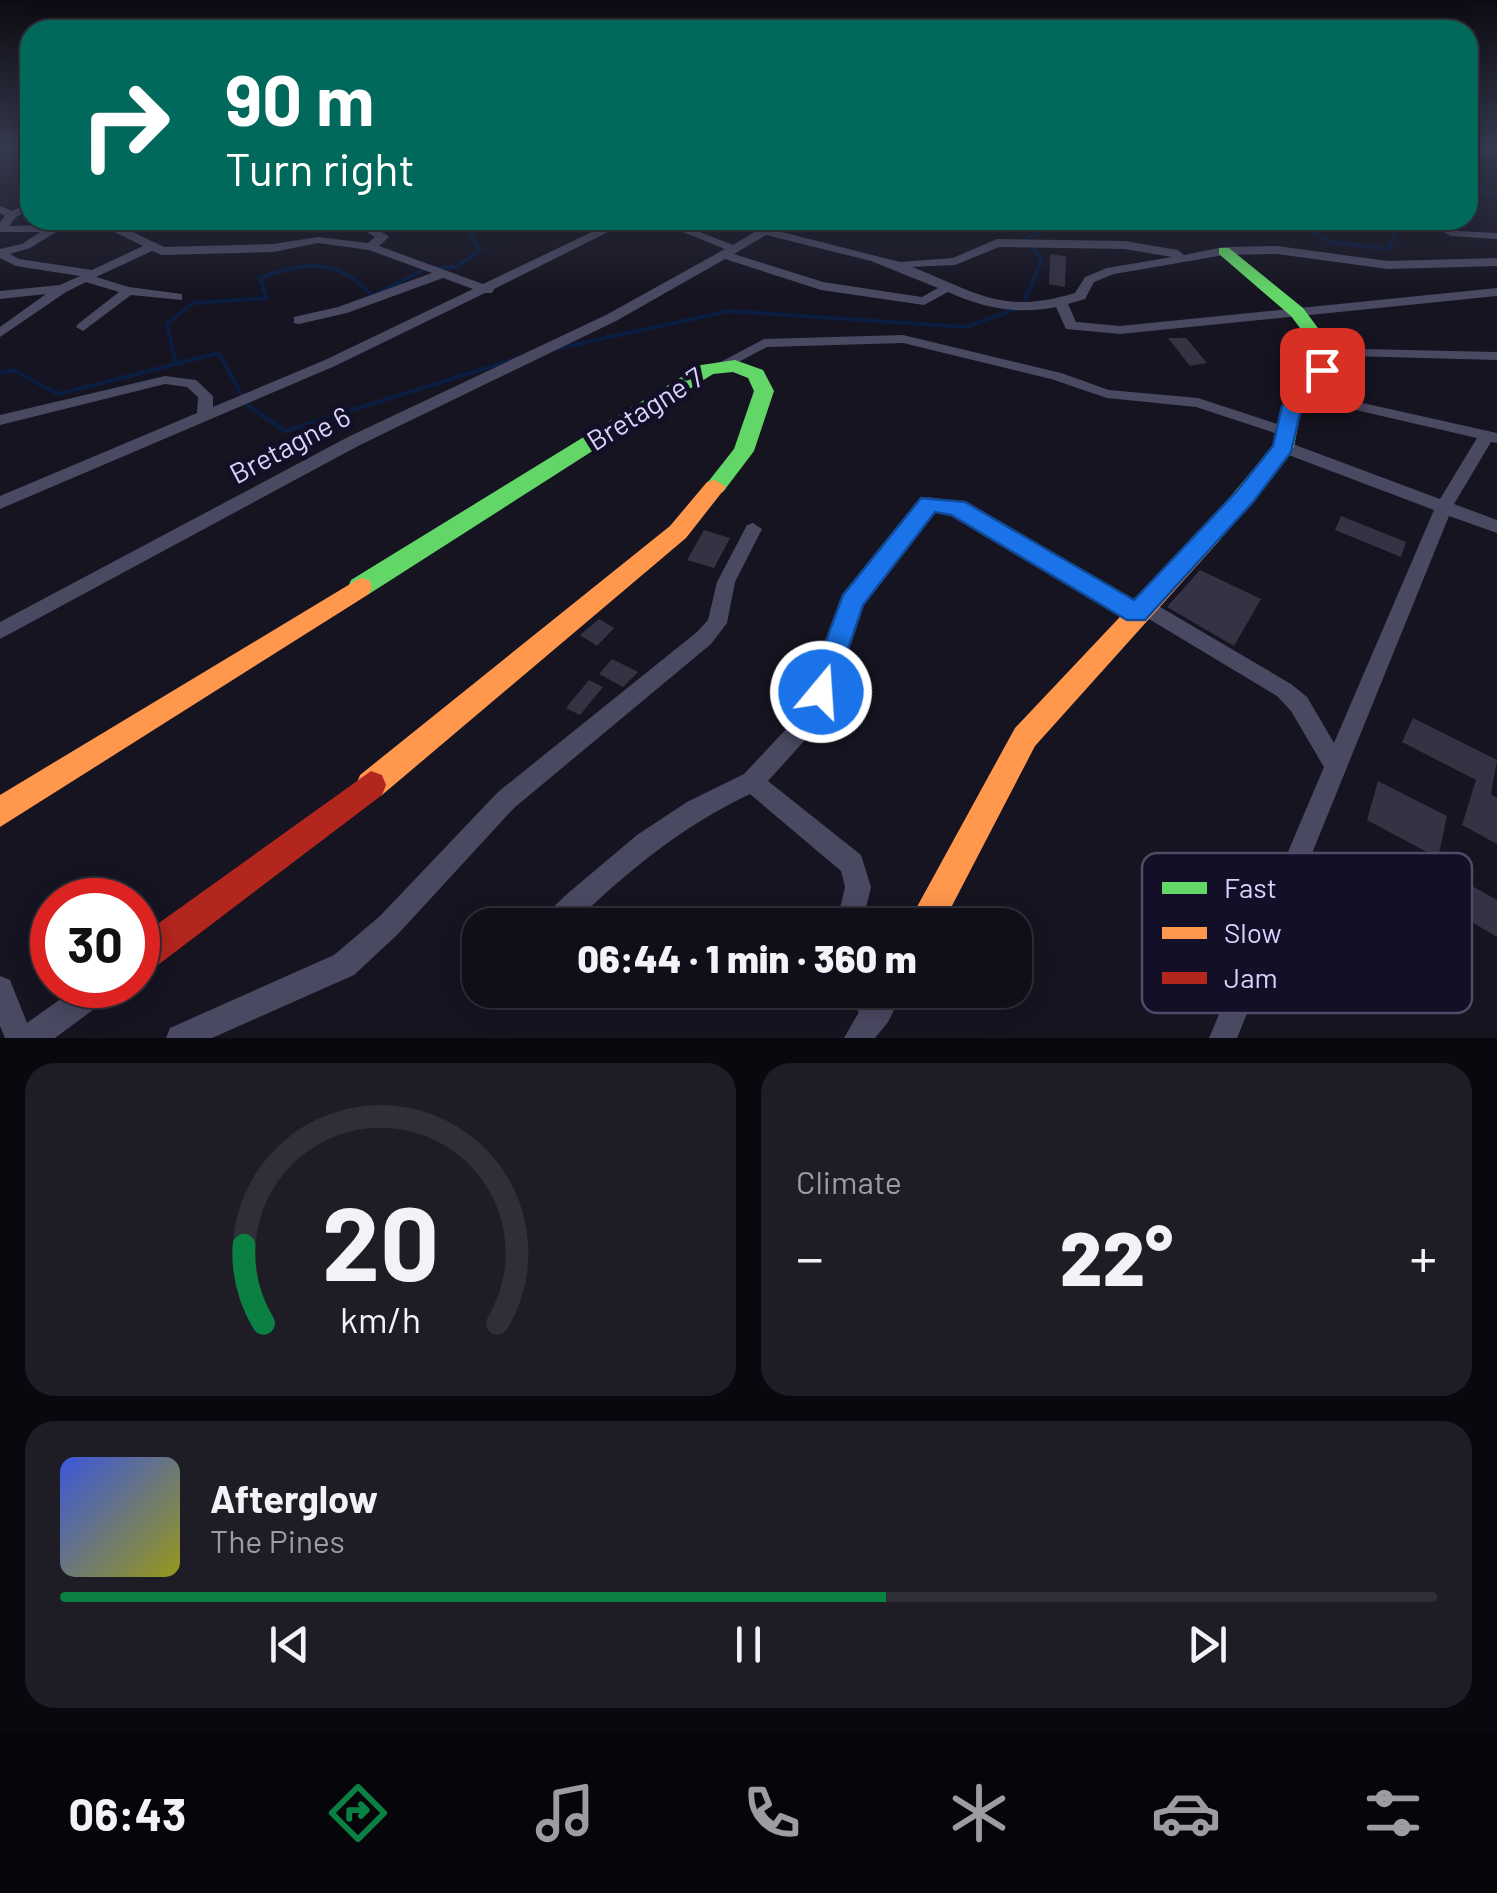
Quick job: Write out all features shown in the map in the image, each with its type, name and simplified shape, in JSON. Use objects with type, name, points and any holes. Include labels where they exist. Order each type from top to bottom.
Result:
[{"type":"street","points":[[6,212],[0,228],[20,228]]},
{"type":"street","points":[[0,253],[26,246],[50,230]]},
{"type":"street","points":[[122,230],[152,246],[173,251],[273,248],[318,240],[372,247],[488,290]]},
{"type":"street","points":[[371,230],[383,237],[372,247]]},
{"type":"street","points":[[0,502],[488,290],[606,230]]},
{"type":"street","points":[[682,230],[821,286],[924,300],[946,288]]},
{"type":"street","points":[[764,230],[891,264],[983,305],[1061,303],[1080,296],[1089,280],[1111,271],[1224,251],[1277,250],[1388,266],[1497,262],[1471,238]]},
{"type":"street","name":"Bretagne 6","points":[[0,631],[354,442],[611,318],[764,230]]},
{"type":"street","points":[[1442,230],[1471,238],[1497,236]]},
{"type":"street","points":[[891,264],[941,264],[997,243],[1126,245],[1194,256]]},
{"type":"street","points":[[0,333],[62,289],[152,246]]},
{"type":"street","points":[[933,908],[1025,737],[1245,496],[1284,439],[1292,406],[1309,395],[1322,370],[1312,332],[1297,312],[1224,251]]},
{"type":"street","points":[[0,253],[16,262],[89,276],[128,290],[177,297]]},
{"type":"street","points":[[300,320],[342,310],[439,275]]},
{"type":"street","points":[[0,296],[62,289]]},
{"type":"street","points":[[83,327],[128,290]]},
{"type":"street","points":[[1061,303],[1071,326],[1120,330],[1497,292]]},
{"type":"street","points":[[722,365],[764,344],[903,340],[1056,376],[1107,394],[1198,403],[1497,526]]},
{"type":"street","points":[[1318,352],[1497,356]]},
{"type":"street","name":"Bretagne 7","points":[[0,812],[708,369],[722,365],[756,374],[764,391],[744,451],[678,532],[338,812],[160,944]]},
{"type":"street","points":[[0,420],[165,380],[191,383],[206,396],[206,415]]},
{"type":"street","points":[[1299,853],[1444,506],[1491,437],[1309,395]]},
{"type":"street","points":[[571,908],[625,856],[686,814],[752,782],[816,712],[852,602],[929,504],[957,508],[1284,690],[1300,704],[1335,765]]},
{"type":"street","points":[[180,1038],[344,965],[389,925],[506,800],[704,638],[717,623],[726,582],[753,530]]},
{"type":"street","points":[[752,782],[852,864],[858,887],[853,908]]},
{"type":"street","points":[[0,990],[19,1038]]},
{"type":"street","points":[[31,1038],[72,1008]]},
{"type":"street","points":[[858,1038],[879,1008]]},
{"type":"street","points":[[1223,1038],[1233,1013]]},
{"type":"building","points":[[1050,254],[1066,256],[1065,287],[1049,284]]},
{"type":"building","points":[[1168,338],[1186,338],[1207,363],[1190,366]]},
{"type":"building","points":[[1341,516],[1406,542],[1401,557],[1335,530]]},
{"type":"building","points":[[704,530],[730,538],[714,568],[687,560]]},
{"type":"building","points":[[1200,570],[1261,599],[1234,646],[1167,607]]},
{"type":"building","points":[[599,619],[614,628],[597,646],[580,635]]},
{"type":"building","points":[[612,659],[638,672],[623,687],[599,674]]},
{"type":"building","points":[[589,680],[603,687],[580,715],[566,708]]},
{"type":"building","points":[[1413,718],[1497,760],[1491,794],[1497,798],[1497,844],[1462,825],[1476,780],[1402,742]]},
{"type":"building","points":[[1378,781],[1447,816],[1439,853],[1429,853],[1367,820]]},
{"type":"building","points":[[1472,886],[1497,900],[1497,937],[1472,922]]},
{"type":"waterway","points":[[176,364],[167,324],[193,303],[267,298],[260,278],[307,266],[334,269],[372,296],[427,268],[457,267],[480,250],[469,230]]},
{"type":"waterway","points":[[555,349],[729,311],[966,327],[1022,307],[1042,260],[1026,239],[1042,230]]},
{"type":"waterway","points":[[1308,230],[1331,242],[1388,249],[1397,230]]},
{"type":"waterway","points":[[176,364],[219,353],[247,405],[285,431],[515,359]]},
{"type":"waterway","points":[[0,373],[13,370],[58,394],[176,364]]},
{"type":"traffic: fast","points":[[1211,535],[1284,447],[1292,407],[1309,395],[1323,370],[1312,332],[1297,312],[1224,251]]},
{"type":"traffic: fast","points":[[360,587],[708,369],[735,366],[756,374],[764,391],[744,451],[715,487]]},
{"type":"traffic: slow","points":[[371,785],[678,532],[715,487]]},
{"type":"traffic: slow","points":[[933,908],[1025,737],[1211,535]]},
{"type":"traffic: slow","points":[[0,812],[360,587]]},
{"type":"traffic: jam","points":[[160,943],[371,785]]},
{"type":"route","points":[[821,692],[852,602],[929,504],[941,502],[957,508],[1136,613],[1245,496],[1284,447],[1284,431],[1292,406],[1309,395],[1322,370]]}]
